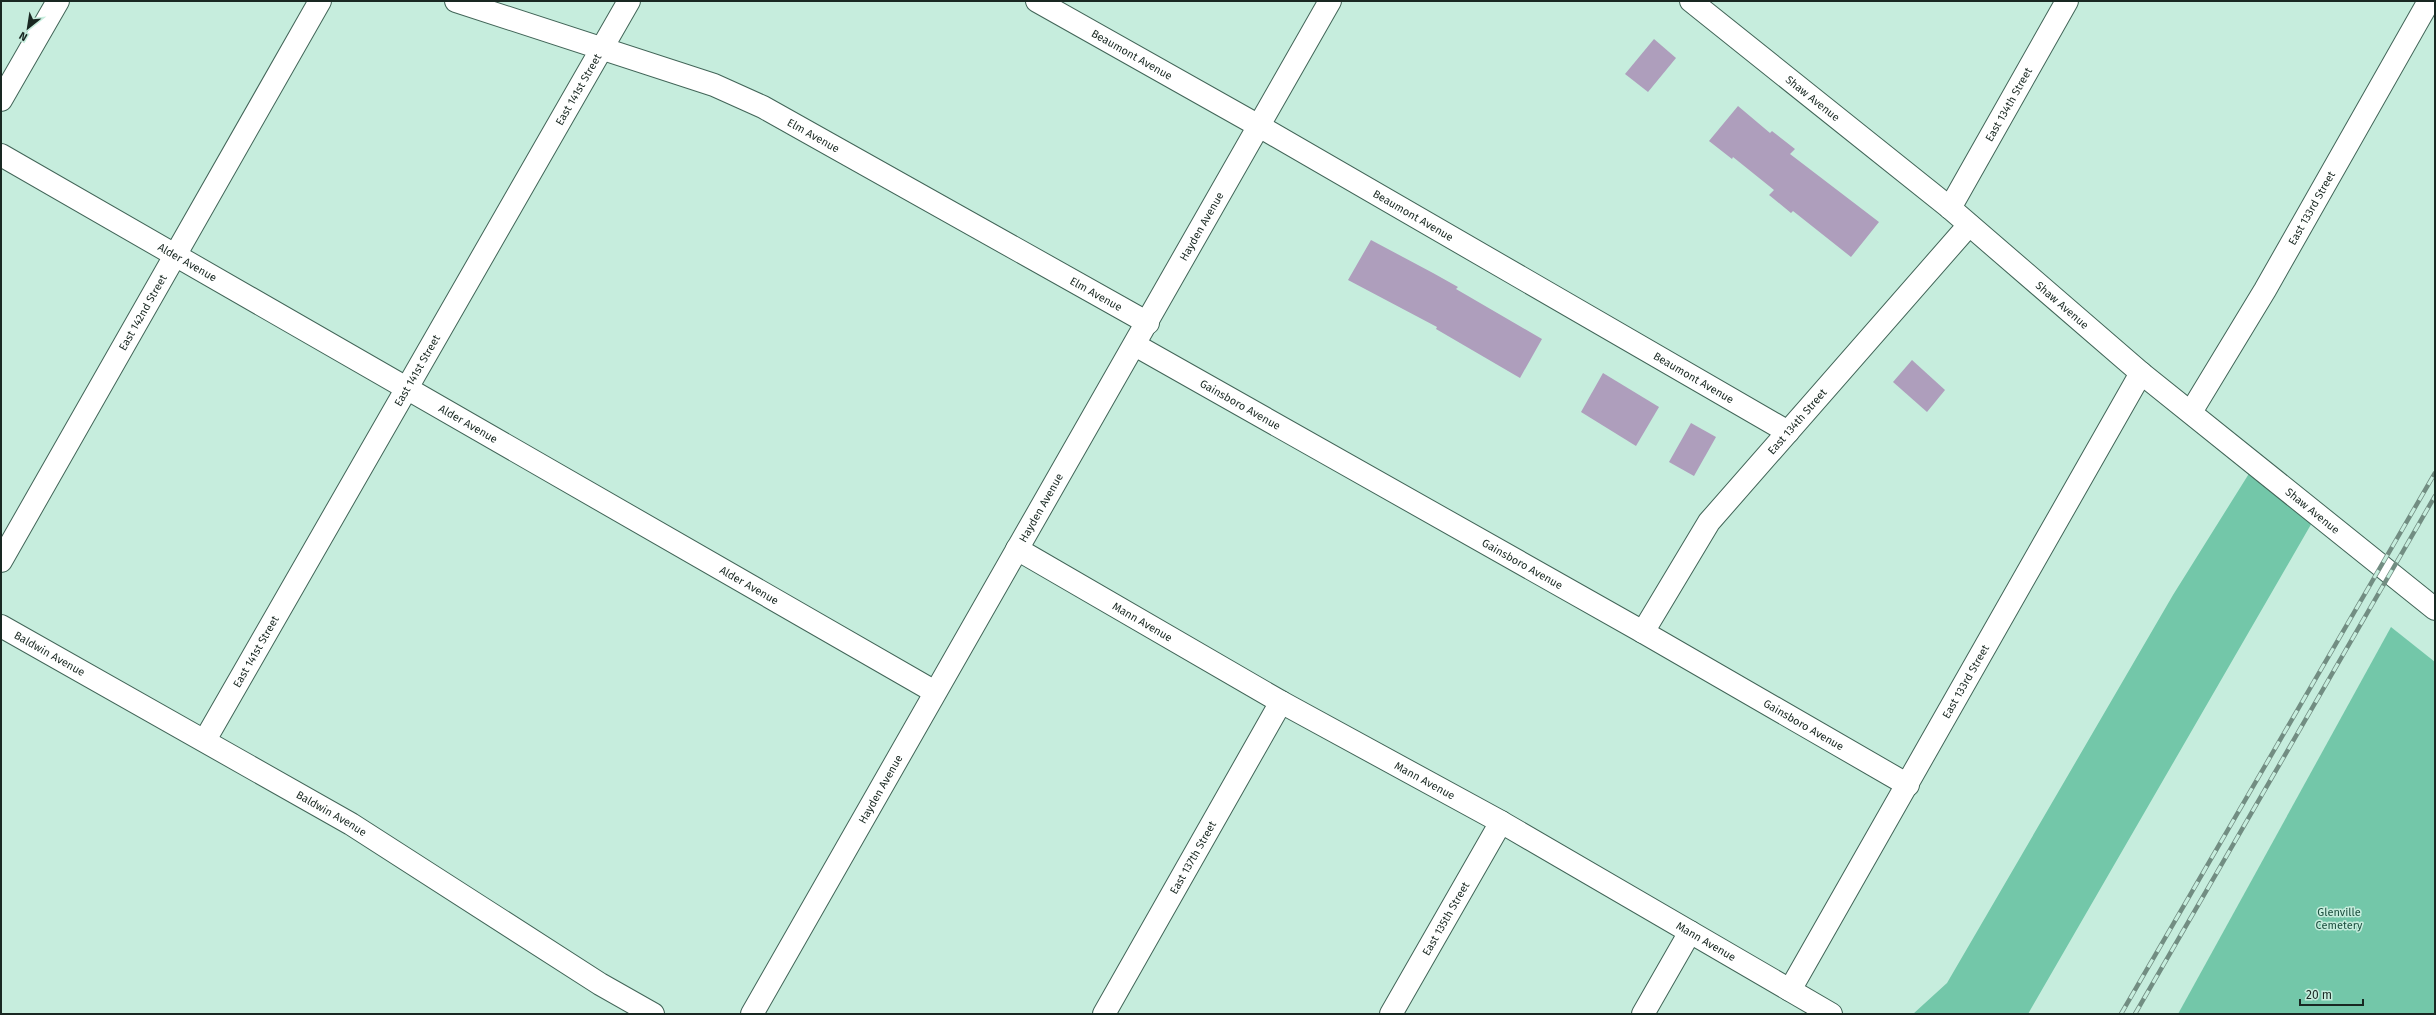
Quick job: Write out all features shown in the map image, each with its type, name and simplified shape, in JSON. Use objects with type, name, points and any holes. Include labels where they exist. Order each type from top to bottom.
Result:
[{"type":"street","points":[[1,100],[58,1]]},
{"type":"street","name":"East 142nd Street","points":[[1,561],[320,1]]},
{"type":"street","name":"Elm Avenue","points":[[456,1],[714,85],[763,107],[1148,323]]},
{"type":"street","name":"East 141st Street","points":[[205,740],[629,1]]},
{"type":"street","name":"Beaumont Avenue","points":[[1037,1],[1260,126],[1788,432]]},
{"type":"street","name":"Hayden Avenue","points":[[752,1014],[935,692],[1148,323],[1330,1]]},
{"type":"street","name":"East 134th Street","points":[[1950,208],[2067,1]]},
{"type":"street","name":"East 133rd Street","points":[[2191,412],[2265,290],[2429,1]]},
{"type":"street","name":"Shaw Avenue","points":[[1697,3],[1950,208],[2141,373],[2435,609]]},
{"type":"street","name":"Alder Avenue","points":[[1,155],[935,692]]},
{"type":"street","name":"East 134th Street","points":[[1643,632],[1709,522],[1969,225]]},
{"type":"street","name":"Gainsboro Avenue","points":[[1135,345],[1643,632],[1908,785]]},
{"type":"street","name":"East 133rd Street","points":[[1790,990],[2141,373]]},
{"type":"street","name":"Mann Avenue","points":[[1017,549],[1281,702],[1501,822],[1831,1014]]},
{"type":"street","name":"Baldwin Avenue","points":[[1,626],[205,740],[351,824],[600,984],[653,1014]]},
{"type":"street","name":"East 137th Street","points":[[1104,1014],[1281,702]]},
{"type":"street","name":"East 135th Street","points":[[1391,1014],[1501,822]]},
{"type":"street","points":[[1643,1014],[1690,932]]},
{"type":"green space","points":[[2255,464],[2317,514],[2028,1014],[1913,1014],[1947,983],[2173,595]]},
{"type":"green space","name":"Glenville Cemetery","points":[[2391,627],[2435,662],[2435,1014],[2178,1014]]},
{"type":"building","points":[[1654,39],[1676,58],[1648,92],[1625,74]]},
{"type":"building","points":[[1738,106],[1770,133],[1772,131],[1795,149],[1790,154],[1879,222],[1851,257],[1793,211],[1791,213],[1769,195],[1774,190],[1733,157],[1732,159],[1709,141]]},
{"type":"building","points":[[1371,240],[1458,287],[1456,289],[1542,339],[1520,378],[1436,329],[1437,327],[1348,280]]},
{"type":"building","points":[[1912,360],[1945,390],[1927,412],[1893,382]]},
{"type":"building","points":[[1603,373],[1659,407],[1636,446],[1581,412]]},
{"type":"building","points":[[1691,423],[1716,437],[1694,476],[1669,462]]},
{"type":"railway","points":[[2121,1014],[2435,473]]},
{"type":"railway","points":[[2135,1014],[2435,496]]}]
